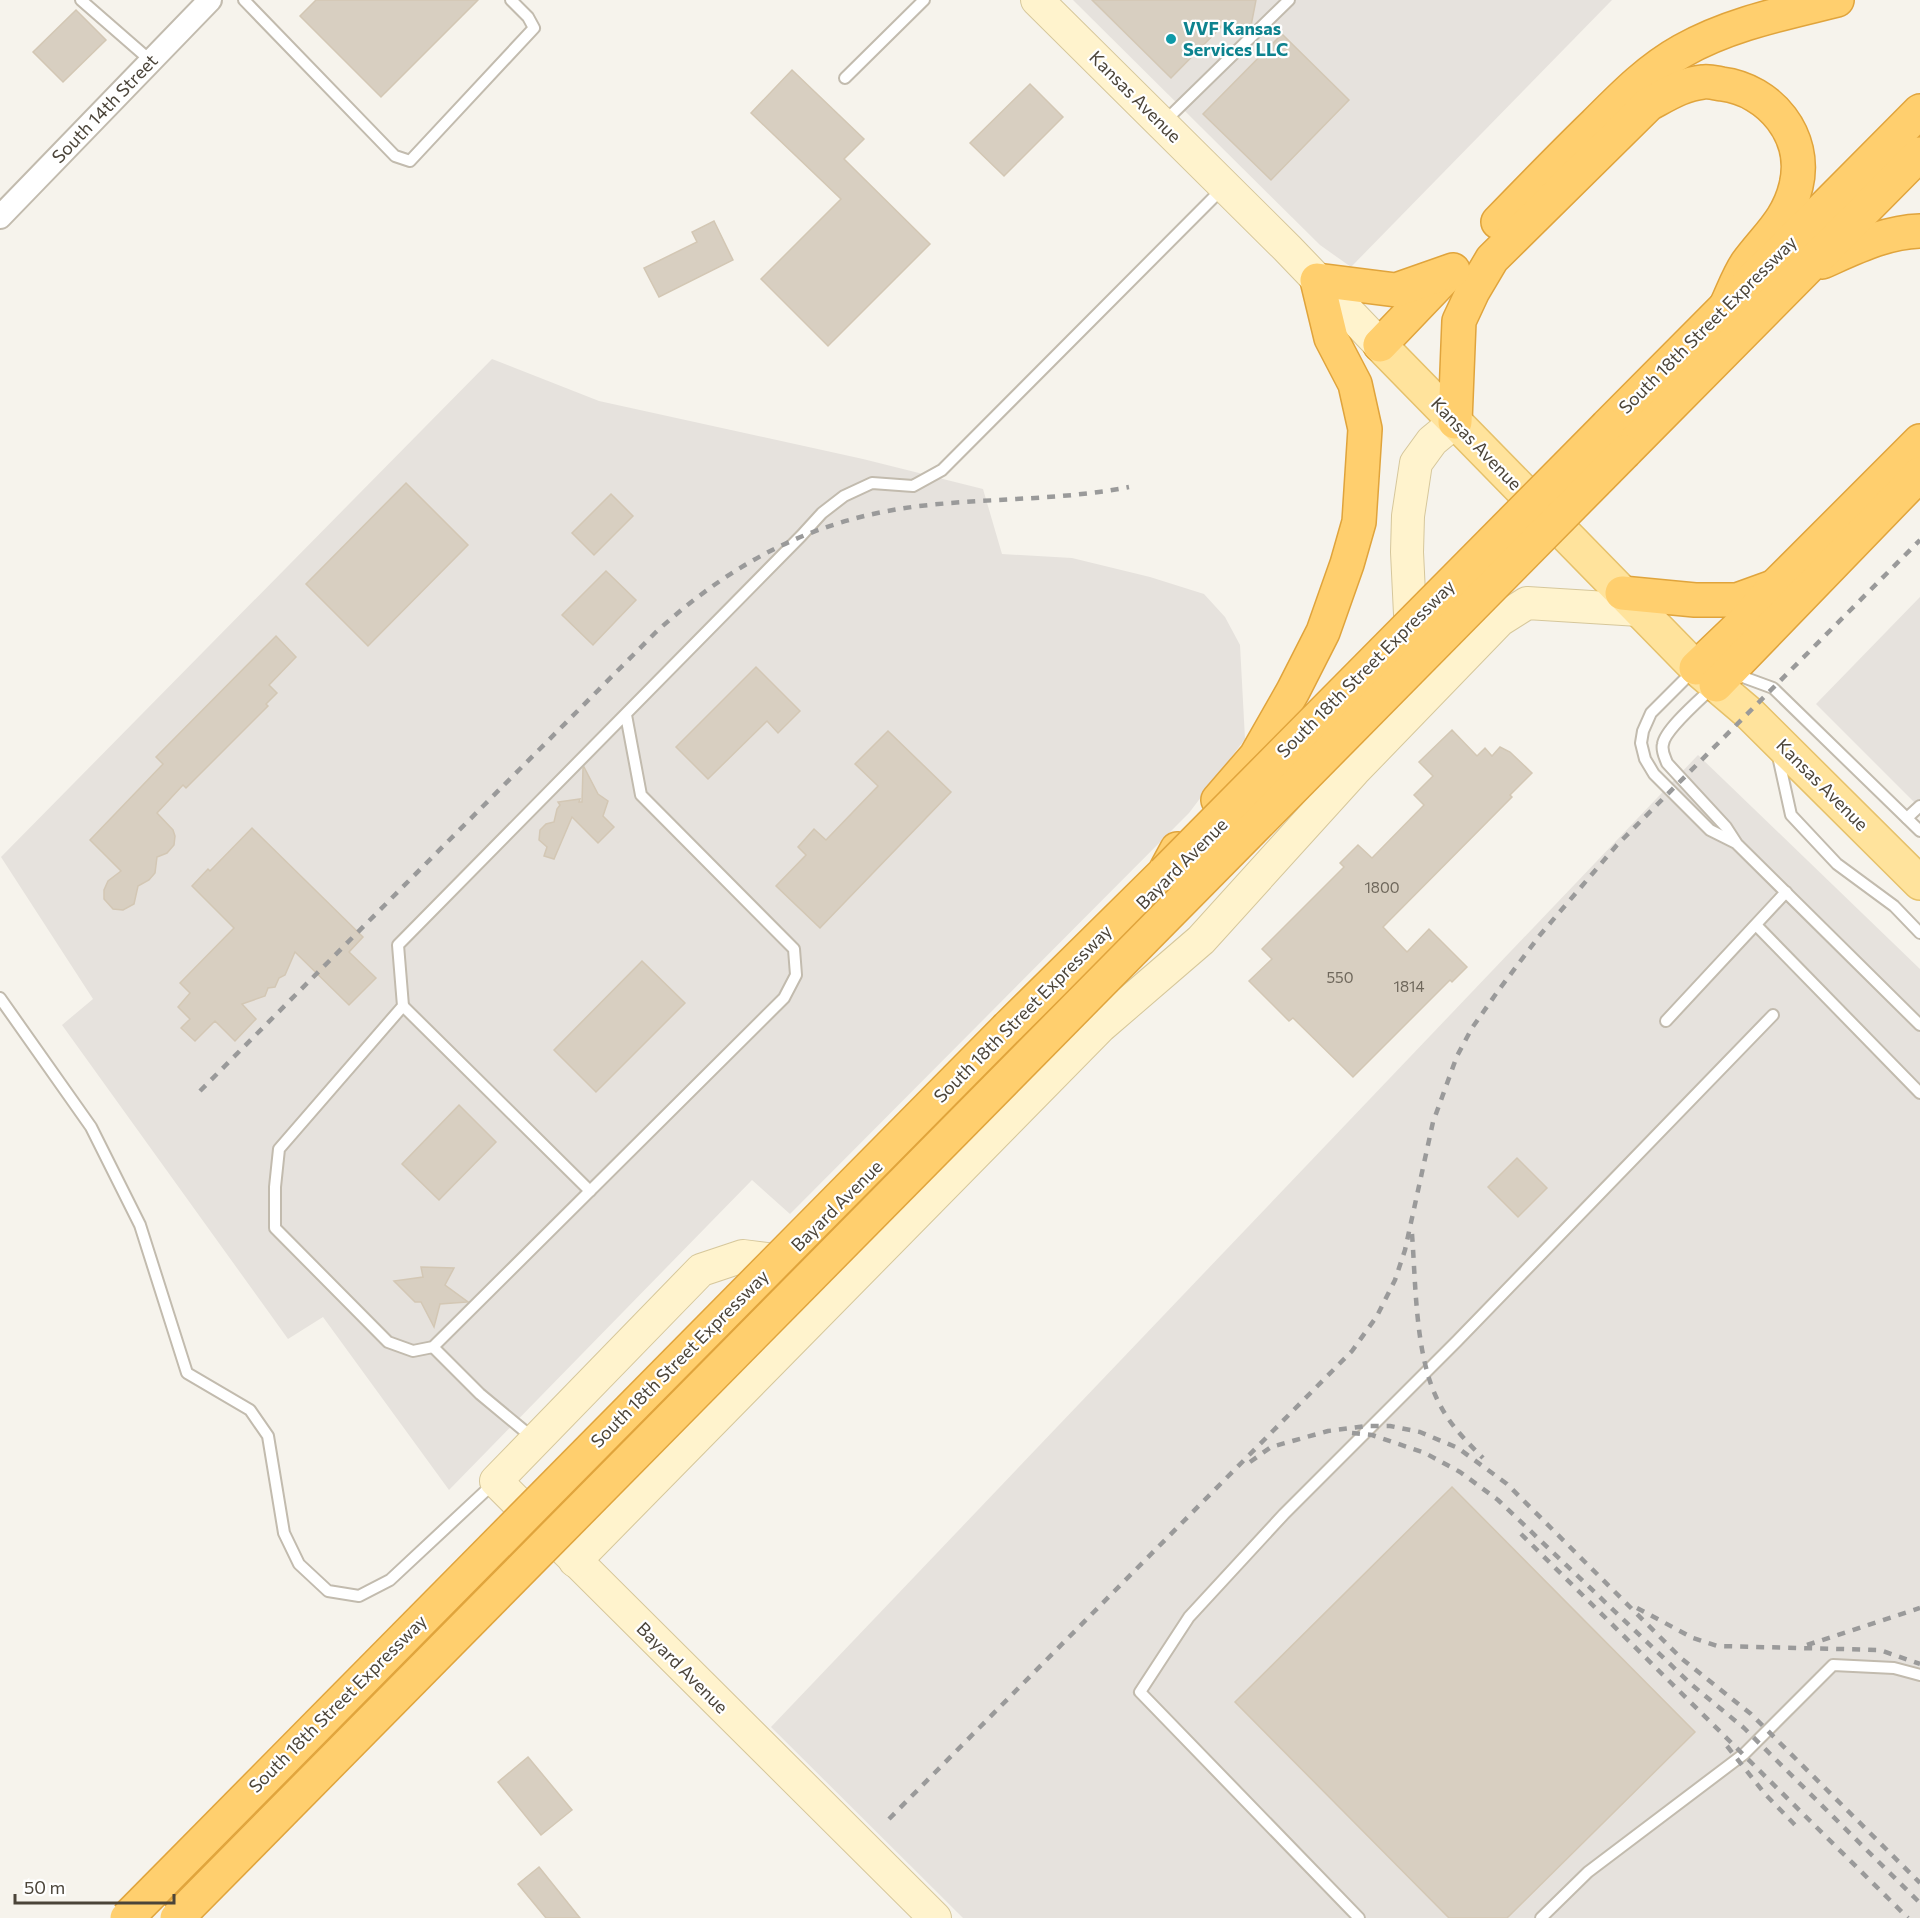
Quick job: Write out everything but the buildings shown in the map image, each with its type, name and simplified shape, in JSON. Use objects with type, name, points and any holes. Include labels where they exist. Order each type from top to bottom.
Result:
[{"type":"highway","points":[[1380,345],[1552,166],[1642,78],[1682,51],[1710,37],[1749,23],[1837,0]]},
{"type":"highway","points":[[1455,422],[1459,321],[1492,259],[1648,104],[1679,88],[1704,81],[1734,85],[1759,96],[1778,113],[1792,135],[1797,156],[1796,184],[1786,213],[1769,238],[1746,264],[1725,308]]},
{"type":"highway","name":"South 18th Street Expressway","points":[[177,1918],[1616,439],[1725,308],[1920,111]]},
{"type":"highway","name":"South 18th Street Expressway","points":[[126,1918],[1164,873],[1616,439],[1807,268],[1920,154]]},
{"type":"highway","points":[[1807,268],[1874,239],[1906,231],[1920,231]]},
{"type":"highway","points":[[1164,873],[1184,837],[1256,756],[1293,691],[1323,632],[1359,522],[1365,429],[1355,384],[1331,338],[1317,280],[1396,290],[1453,270]]},
{"type":"highway","points":[[1706,677],[1742,624],[1775,586],[1920,441]]},
{"type":"highway","points":[[1706,677],[1920,474]]},
{"type":"highway","points":[[1631,601],[1737,600],[1775,586]]},
{"type":"main road","name":"Kansas Avenue","points":[[1380,345],[1706,677],[1749,713],[1920,883]]},
{"type":"street","name":"South 14th Street","points":[[0,217],[210,0]]},
{"type":"street","name":"Kansas Avenue","points":[[1037,0],[1225,186],[1380,345]]},
{"type":"street","name":"Bayard Avenue","points":[[936,1918],[496,1481],[701,1270],[742,1256],[783,1261],[1411,635],[1407,552],[1408,516],[1416,463],[1432,441],[1455,422]]},
{"type":"street","points":[[575,1561],[1100,1027],[1201,940],[1354,771],[1500,620],[1527,603],[1631,601]]},
{"type":"lane","points":[[81,0],[151,61]]},
{"type":"lane","points":[[244,0],[395,156],[410,161],[534,28],[528,16],[511,0]]},
{"type":"lane","points":[[845,78],[924,0]]},
{"type":"lane","points":[[1162,124],[1289,0]]},
{"type":"lane","points":[[590,1191],[403,1006],[398,945],[822,513],[844,496],[872,483],[913,486],[942,470],[1225,186]]},
{"type":"lane","points":[[1706,677],[1689,709],[1663,742],[1662,751],[1667,763],[1726,827],[1737,844],[1920,1025]]},
{"type":"lane","points":[[1737,844],[1710,830],[1654,774],[1645,759],[1641,743],[1643,731],[1651,713],[1706,677],[1743,677],[1773,688],[1920,831]]},
{"type":"lane","points":[[403,1006],[279,1149],[275,1187],[275,1228],[388,1342],[414,1351],[433,1347],[784,998],[796,975],[794,949],[641,795],[626,715]]},
{"type":"lane","points":[[1774,739],[1791,815],[1837,864],[1894,906],[1920,933]]},
{"type":"lane","points":[[1907,818],[1920,806]]},
{"type":"lane","points":[[1666,1022],[1786,892]]},
{"type":"lane","points":[[1756,925],[1920,1093]]},
{"type":"lane","points":[[0,998],[91,1127],[140,1225],[188,1373],[250,1410],[268,1436],[284,1533],[299,1564],[328,1591],[359,1596],[390,1580],[496,1481]]},
{"type":"lane","points":[[1359,1918],[1140,1692],[1189,1617],[1284,1514],[1457,1341],[1773,1015]]},
{"type":"lane","points":[[433,1347],[480,1394],[536,1440]]},
{"type":"lane","points":[[1541,1918],[1588,1872],[1744,1754],[1833,1665],[1894,1668],[1920,1675]]},
{"type":"shaded area","points":[[1073,0],[1612,0],[1351,267],[1320,245]]},
{"type":"shaded area","points":[[492,359],[599,401],[863,459],[983,489],[1002,554],[1072,558],[1150,577],[1204,594],[1225,617],[1240,645],[1245,739],[1189,813],[790,1214],[752,1180],[449,1490],[323,1317],[288,1339],[62,1025],[93,999],[1,857]]},
{"type":"shaded area","points":[[1920,597],[1920,808],[1816,704]]},
{"type":"shaded area","points":[[1698,755],[1920,969],[1920,1918],[963,1918],[771,1727]]},
{"type":"railway","points":[[200,1091],[656,632],[717,583],[782,545],[852,519],[929,505],[1054,497],[1129,487]]},
{"type":"railway","points":[[889,1819],[1352,1351],[1377,1316],[1395,1280],[1405,1250],[1433,1122],[1457,1056],[1472,1028],[1540,935],[1617,845],[1920,540]]},
{"type":"railway","points":[[1412,1234],[1418,1321],[1431,1385],[1448,1418],[1483,1458]]},
{"type":"railway","points":[[1250,1462],[1271,1447],[1328,1431],[1366,1426],[1390,1426],[1420,1432],[1458,1448],[1507,1484],[1682,1659],[1751,1714],[1920,1883]]},
{"type":"railway","points":[[1352,1433],[1372,1435],[1425,1453],[1460,1472],[1498,1500],[1692,1685],[1744,1728],[1920,1903]]},
{"type":"railway","points":[[1521,1534],[1908,1918]]},
{"type":"railway","points":[[1637,1608],[1693,1638],[1717,1646],[1880,1650],[1920,1664]]},
{"type":"railway","points":[[1807,1645],[1920,1608]]},
{"type":"railway","points":[[1727,1746],[1765,1794],[1798,1828]]},
{"type":"place","name":"VVF Kansas Services LLC","points":[[1171,39]]}]
